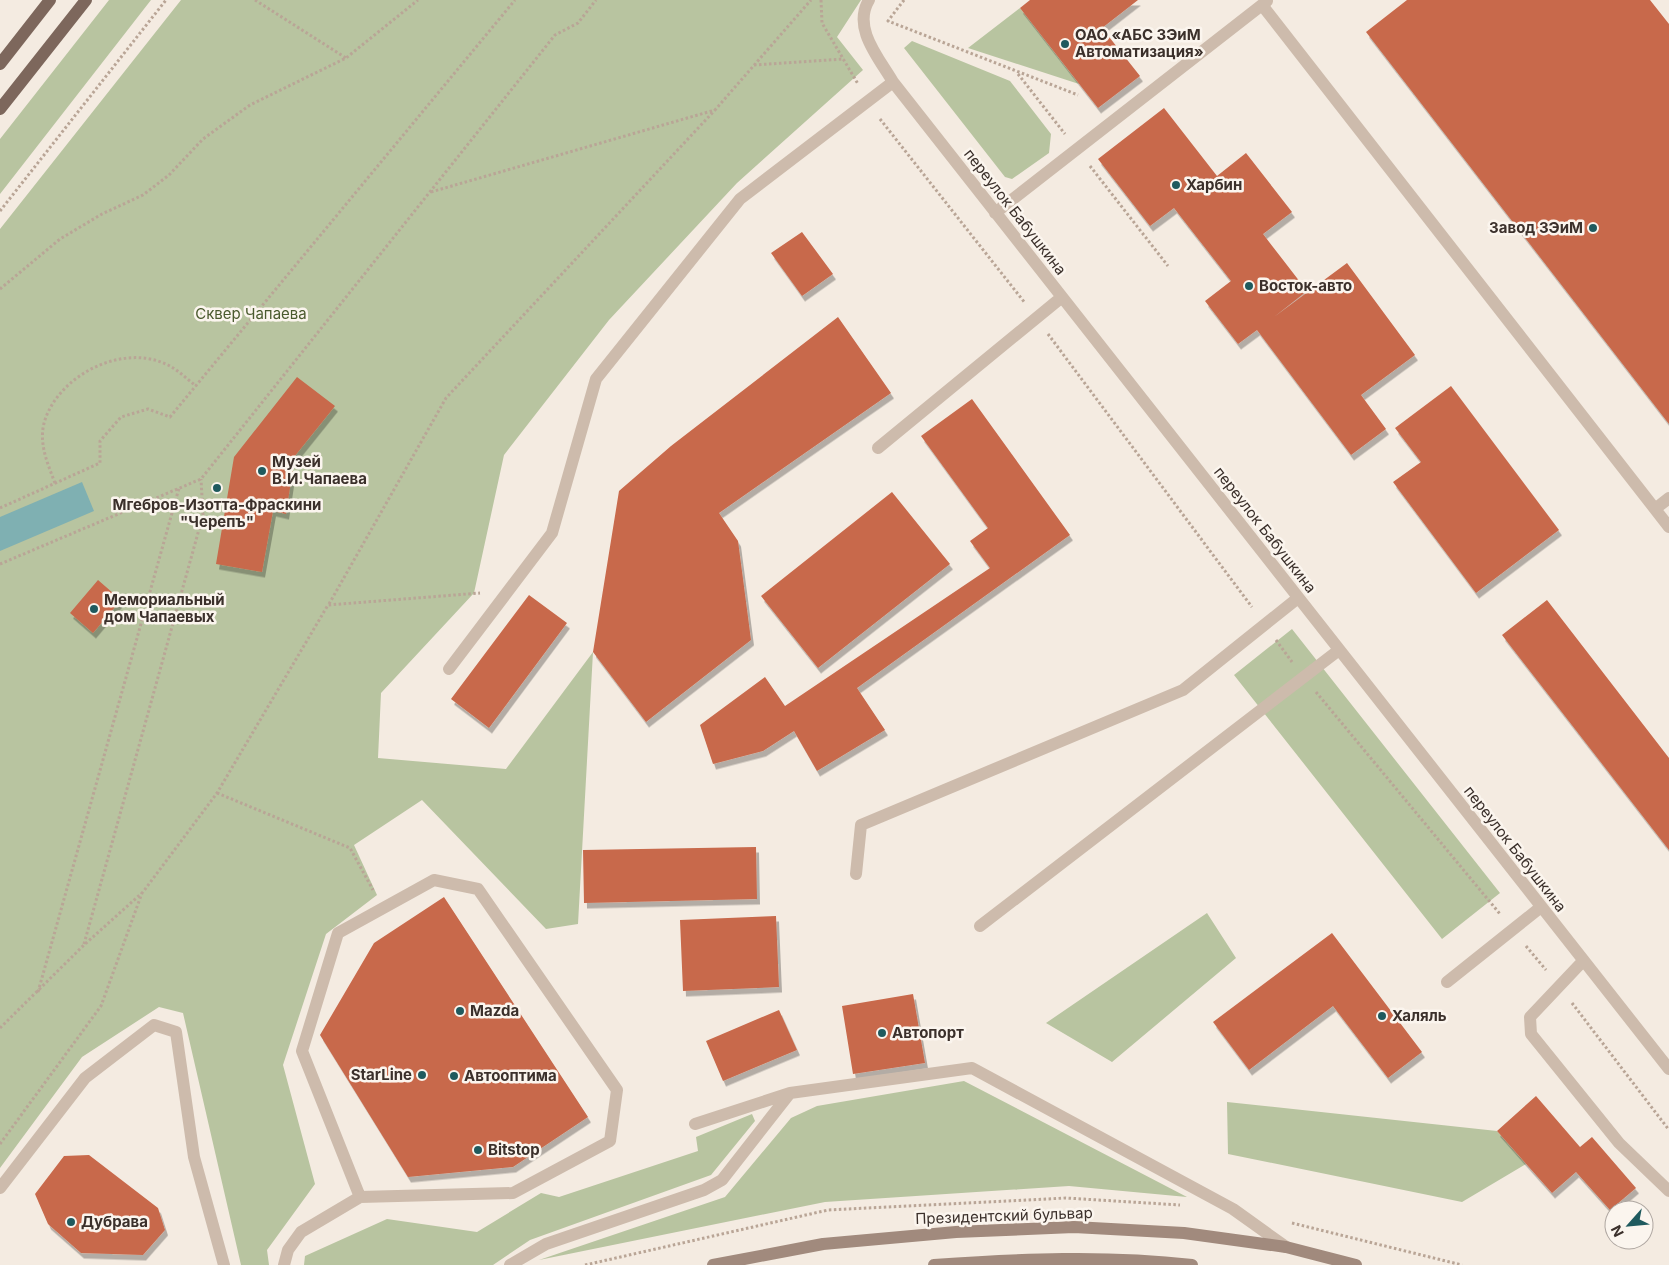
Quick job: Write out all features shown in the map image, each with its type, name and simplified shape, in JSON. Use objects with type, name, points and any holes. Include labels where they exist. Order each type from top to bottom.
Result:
[{"type":"main road","points":[[0,64],[50,0]]},
{"type":"main road","points":[[0,109],[86,0]]},
{"type":"main road","name":"Президентский бульвар","points":[[713,1265],[833,1244],[956,1232],[1074,1227],[1184,1233],[1286,1247],[1356,1265]]},
{"type":"main road","points":[[934,1265],[1032,1258],[1153,1261],[1192,1265]]},
{"type":"lane","name":"переулок Бабушкина","points":[[869,0],[863,25],[869,42],[893,82],[1669,1069]]},
{"type":"lane","points":[[995,213],[1265,2],[1669,527]]},
{"type":"lane","points":[[449,669],[552,533],[596,379],[740,199],[893,82]]},
{"type":"lane","points":[[878,448],[1062,298]]},
{"type":"lane","points":[[1655,509],[1669,498]]},
{"type":"lane","points":[[856,874],[861,825],[1183,690],[1298,598]]},
{"type":"lane","points":[[980,926],[1339,650]]},
{"type":"lane","points":[[284,1265],[288,1250],[301,1232],[360,1197],[513,1193],[610,1141],[617,1090],[478,889],[434,880],[338,933],[302,1052],[360,1197]]},
{"type":"lane","points":[[1447,982],[1541,907]]},
{"type":"lane","points":[[1583,961],[1530,1017],[1531,1034],[1619,1143],[1669,1191]]},
{"type":"lane","points":[[0,1188],[85,1078],[154,1025],[176,1032],[194,1157],[224,1265]]},
{"type":"lane","points":[[695,1124],[790,1093],[972,1068],[1233,1209],[1286,1247]]},
{"type":"lane","points":[[510,1265],[546,1244],[704,1190],[722,1180],[790,1093]]},
{"type":"path","points":[[0,211],[166,0]]},
{"type":"path","points":[[255,0],[346,58]]},
{"type":"path","points":[[0,289],[60,239],[102,214],[143,195],[169,174],[203,139],[250,105],[346,58],[418,0]]},
{"type":"path","points":[[0,508],[100,463],[100,441],[121,417],[148,408],[170,417],[515,0]]},
{"type":"path","points":[[0,564],[201,479],[554,34],[578,23],[596,0]]},
{"type":"path","points":[[0,1028],[38,993],[84,945],[143,892],[217,793],[328,605],[446,398],[715,110],[812,0]]},
{"type":"path","points":[[821,0],[822,23],[832,44],[844,58],[867,102]]},
{"type":"path","points":[[904,0],[888,21],[1018,74],[1078,95]]},
{"type":"path","points":[[754,65],[844,58]]},
{"type":"path","points":[[1018,74],[1168,266]]},
{"type":"path","points":[[429,192],[715,110]]},
{"type":"path","points":[[56,483],[42,450],[46,418],[62,389],[96,367],[132,357],[167,365],[196,386]]},
{"type":"path","points":[[84,945],[203,515],[201,479]]},
{"type":"path","points":[[38,993],[179,488]]},
{"type":"path","points":[[328,605],[508,591]]},
{"type":"path","points":[[217,793],[350,848],[383,908]]},
{"type":"path","points":[[0,1144],[101,1006],[143,892]]},
{"type":"green space","points":[[109,0],[151,0],[0,194],[0,139]]},
{"type":"green space","name":"Сквер Чапаева","points":[[181,0],[861,0],[837,37],[863,70],[737,183],[609,320],[504,455],[474,593],[381,693],[378,758],[506,769],[593,652],[578,924],[546,929],[422,800],[354,845],[377,895],[326,934],[283,1065],[315,1184],[267,1250],[269,1265],[241,1265],[183,1013],[159,1007],[82,1057],[0,1168],[0,229]]},
{"type":"green space","points":[[1020,8],[1079,84],[968,48]]},
{"type":"green space","points":[[912,41],[1010,81],[1051,134],[1049,153],[1012,179],[1005,177],[904,48]]},
{"type":"green space","points":[[1292,629],[1500,893],[1442,939],[1234,675]]},
{"type":"green space","points":[[1207,913],[1236,958],[1112,1062],[1046,1023]]},
{"type":"green space","points":[[964,1081],[1187,1197],[1069,1186],[825,1202],[539,1260],[725,1197],[791,1118],[817,1106]]},
{"type":"green space","points":[[1227,1102],[1497,1131],[1526,1164],[1462,1202],[1228,1154]]},
{"type":"green space","points":[[752,1114],[755,1121],[711,1175],[530,1240],[493,1265],[304,1265],[305,1256],[387,1219],[477,1232],[541,1193],[559,1197],[698,1151],[696,1137]]},
{"type":"water","points":[[82,482],[94,511],[0,551],[0,517]]},
{"type":"building","points":[[1030,0],[1138,0],[1102,28],[1140,76],[1098,108],[1020,8]]},
{"type":"building","name":"Завод ЗЭиМ","points":[[1407,0],[1650,0],[1669,24],[1669,424],[1366,32]]},
{"type":"building","points":[[1164,108],[1217,176],[1246,153],[1292,212],[1263,234],[1307,291],[1274,317],[1347,263],[1415,355],[1361,395],[1386,429],[1351,455],[1257,330],[1238,344],[1205,301],[1231,281],[1174,208],[1150,226],[1098,159]]},
{"type":"building","points":[[802,232],[833,274],[802,296],[771,253]]},
{"type":"building","points":[[838,317],[891,393],[719,513],[738,541],[751,640],[646,722],[593,652],[619,491],[671,446]]},
{"type":"building","name":"Музей В.И.Чапаева","points":[[297,377],[335,406],[286,467],[293,468],[286,514],[273,511],[262,572],[216,564],[234,457]]},
{"type":"building","points":[[1451,386],[1559,530],[1476,593],[1393,482],[1421,462],[1395,428]]},
{"type":"building","points":[[972,399],[1070,535],[857,688],[885,730],[817,771],[794,731],[763,751],[713,764],[700,725],[765,677],[785,706],[990,568],[970,541],[988,528],[921,436]]},
{"type":"building","points":[[892,492],[950,564],[818,668],[761,596]]},
{"type":"building","name":"Мемориальный дом Чапаевых","points":[[98,580],[121,600],[93,633],[70,613]]},
{"type":"building","points":[[529,595],[567,623],[489,728],[451,699]]},
{"type":"building","points":[[1547,600],[1669,758],[1669,850],[1502,635]]},
{"type":"building","points":[[756,847],[757,899],[584,903],[583,850]]},
{"type":"building","name":"Автооптима","points":[[444,897],[588,1117],[513,1167],[408,1177],[320,1035],[374,943]]},
{"type":"building","points":[[776,916],[779,987],[683,991],[680,920]]},
{"type":"building","points":[[1332,933],[1422,1052],[1388,1078],[1333,1006],[1249,1070],[1213,1022]]},
{"type":"building","points":[[913,994],[925,1063],[853,1074],[842,1006]]},
{"type":"building","points":[[779,1010],[797,1050],[723,1081],[706,1041]]},
{"type":"building","points":[[1536,1096],[1580,1147],[1592,1137],[1636,1188],[1622,1200],[1604,1200],[1604,1203],[1576,1172],[1552,1193],[1497,1131]]},
{"type":"building","points":[[89,1155],[158,1208],[165,1230],[143,1255],[81,1253],[48,1224],[35,1194],[64,1156]]},
{"type":"place","name":"ОАО «АБС ЗЭиМ Автоматизация»","points":[[1065,44]]},
{"type":"place","name":"Харбин","points":[[1176,185]]},
{"type":"place","name":"Завод ЗЭиМ","points":[[1593,228]]},
{"type":"place","name":"Восток-авто","points":[[1249,286]]},
{"type":"place","name":"Музей В.И.Чапаева","points":[[262,471]]},
{"type":"place","name":"Мгебров-Изотта-Фраскини \"Черепъ\"","points":[[217,488]]},
{"type":"place","name":"Мемориальный дом Чапаевых","points":[[94,609]]},
{"type":"place","name":"Mazda","points":[[460,1011]]},
{"type":"place","name":"Халяль","points":[[1382,1016]]},
{"type":"place","name":"Автопорт","points":[[882,1033]]},
{"type":"place","name":"StarLine","points":[[422,1075]]},
{"type":"place","name":"Автооптима","points":[[454,1076]]},
{"type":"place","name":"Bitstop","points":[[478,1150]]},
{"type":"place","name":"Дубрава","points":[[71,1222]]}]
